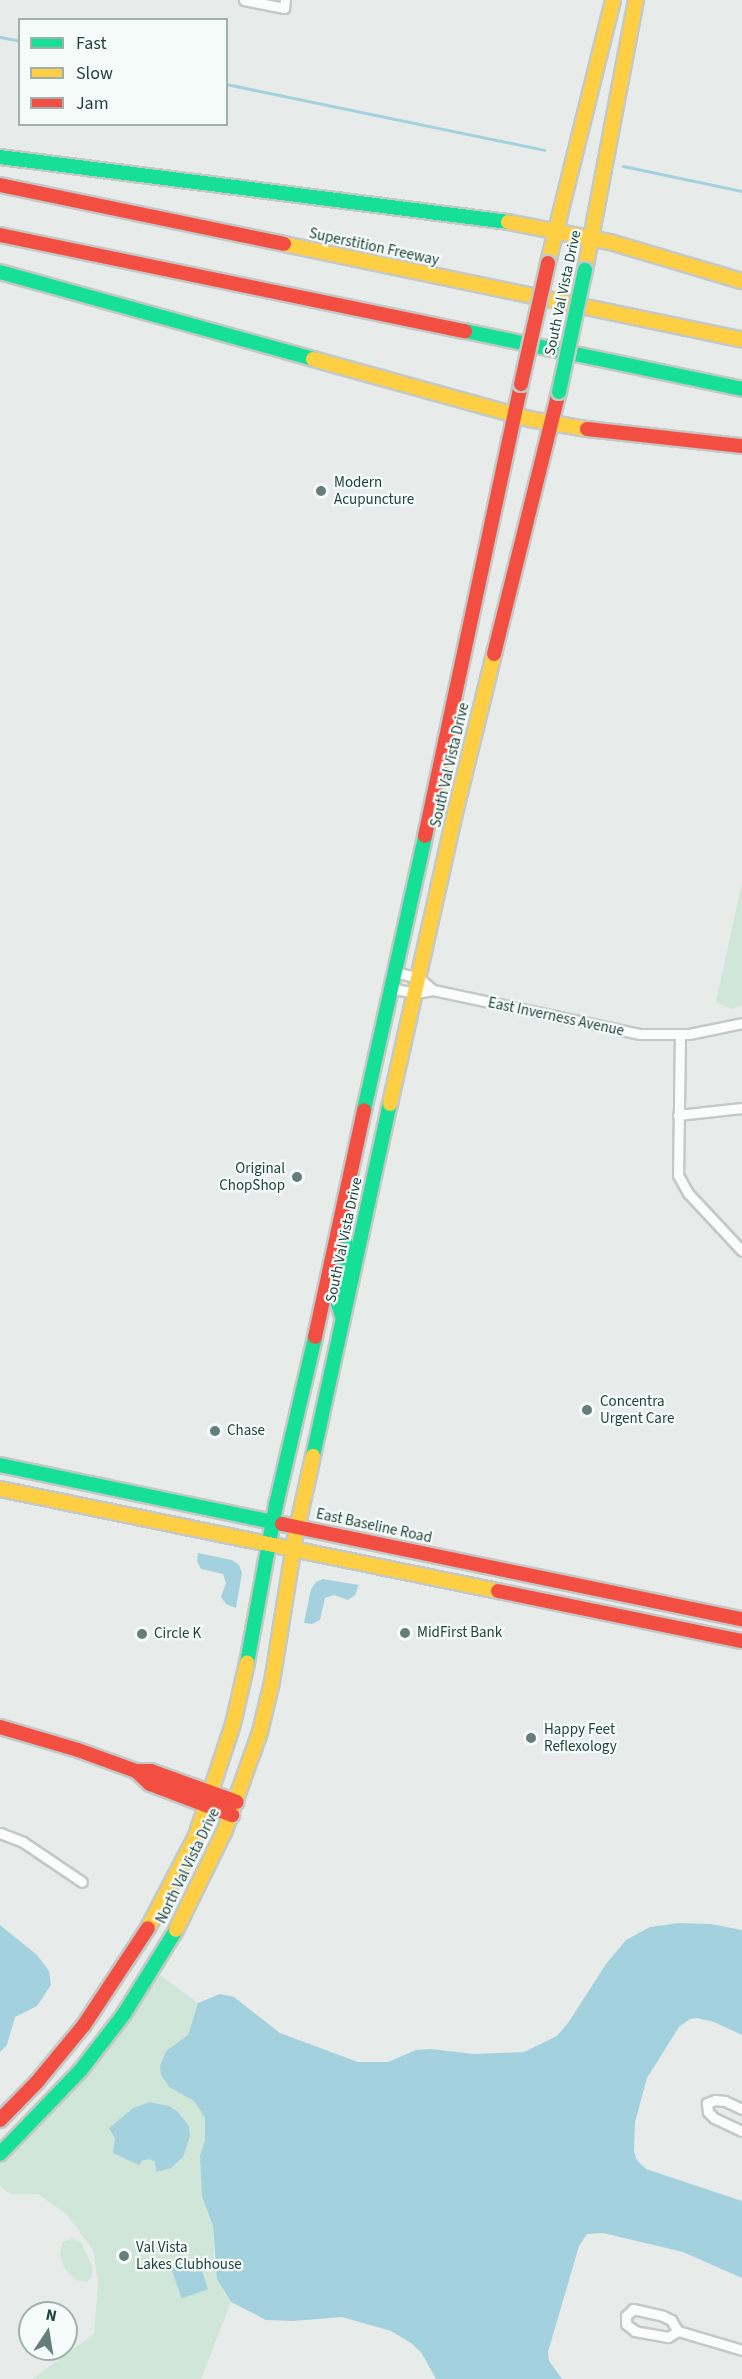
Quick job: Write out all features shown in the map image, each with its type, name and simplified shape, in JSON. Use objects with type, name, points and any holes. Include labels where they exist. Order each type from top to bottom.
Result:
[{"type":"main road","name":"South Val Vista Drive","points":[[271,1533],[390,988],[447,740],[514,414],[555,230],[613,0]]},
{"type":"main road","name":"South Val Vista Drive","points":[[295,1538],[469,757],[559,392],[585,270],[636,0]]},
{"type":"main road","points":[[0,157],[555,230],[742,281]]},
{"type":"main road","name":"Superstition Freeway","points":[[0,185],[742,340]]},
{"type":"main road","points":[[0,235],[742,389]]},
{"type":"main road","points":[[0,272],[551,424],[742,446]]},
{"type":"main road","points":[[339,1228],[346,1245],[338,1303],[344,1320]]},
{"type":"main road","name":"East Baseline Road","points":[[0,1465],[295,1538],[522,1573],[742,1619]]},
{"type":"main road","name":"East Baseline Road","points":[[0,1489],[271,1533],[461,1583],[742,1641]]},
{"type":"main road","name":"North Val Vista Drive","points":[[0,2120],[54,2063],[114,1985],[170,1889],[196,1836],[242,1688],[271,1533]]},
{"type":"main road","name":"North Val Vista Drive","points":[[0,2154],[80,2070],[136,1996],[194,1897],[232,1815],[260,1732],[272,1682],[295,1538]]},
{"type":"main road","points":[[461,1583],[477,1577],[511,1583],[519,1580],[522,1573]]},
{"type":"main road","points":[[0,1726],[78,1750],[136,1772],[150,1784],[237,1802]]},
{"type":"main road","points":[[209,1798],[232,1815]]},
{"type":"street","points":[[244,0],[284,4]]},
{"type":"street","name":"East Inverness Avenue","points":[[394,972],[419,978],[433,990]]},
{"type":"street","name":"East Inverness Avenue","points":[[390,988],[416,993],[433,990],[607,1029],[640,1034],[680,1035],[742,1023]]},
{"type":"street","points":[[680,1035],[678,1175],[688,1193],[742,1251]]},
{"type":"street","points":[[678,1115],[742,1108]]},
{"type":"street","points":[[0,1833],[23,1842],[82,1882]]},
{"type":"street","points":[[742,2109],[725,2101],[716,2100],[707,2103],[708,2112],[714,2118],[742,2131]]},
{"type":"street","points":[[678,2331],[668,2337],[635,2331],[626,2324],[626,2316],[633,2309],[663,2316],[671,2320],[678,2331],[742,2350]]},
{"type":"green space","points":[[742,883],[742,1005],[731,1009],[716,1002]]},
{"type":"green space","points":[[160,1975],[198,2003],[188,2035],[166,2051],[161,2075],[169,2087],[194,2101],[205,2118],[205,2140],[200,2156],[202,2196],[213,2226],[214,2257],[224,2293],[231,2302],[201,2379],[32,2379],[57,2361],[78,2361],[78,2346],[94,2334],[98,2283],[94,2256],[93,2250],[66,2214],[38,2194],[10,2194],[0,2186],[0,2164],[87,2077]]},
{"type":"green space","points":[[72,2239],[80,2241],[93,2268],[92,2277],[87,2282],[76,2280],[65,2269],[60,2256],[62,2242]]},
{"type":"water","points":[[198,1553],[232,1560],[239,1565],[242,1573],[236,1608],[226,1604],[221,1597],[226,1583],[223,1574],[201,1569],[197,1561]]},
{"type":"water","points":[[323,1579],[359,1585],[355,1595],[348,1600],[334,1595],[325,1598],[320,1620],[312,1624],[304,1623],[311,1589],[316,1582]]},
{"type":"water","points":[[679,1923],[711,1924],[742,1930],[742,2035],[714,2022],[697,2018],[690,2019],[679,2027],[647,2078],[635,2122],[634,2152],[637,2160],[646,2169],[742,2201],[742,2278],[683,2252],[603,2233],[587,2234],[579,2246],[548,2352],[549,2361],[562,2379],[436,2379],[421,2352],[391,2331],[342,2317],[293,2321],[266,2320],[231,2302],[217,2279],[213,2226],[202,2196],[200,2156],[205,2140],[205,2118],[194,2101],[169,2087],[161,2075],[160,2066],[166,2051],[188,2035],[198,2003],[220,1994],[234,1997],[280,2033],[358,2062],[388,2062],[416,2050],[431,2049],[474,2054],[524,2052],[557,2036],[606,1964],[626,1940],[650,1927]]},
{"type":"water","points":[[0,1925],[37,1955],[49,1971],[51,1985],[37,2006],[15,2017],[7,2045],[0,2052]]},
{"type":"water","points":[[149,2102],[169,2106],[178,2112],[189,2126],[190,2136],[183,2157],[171,2168],[156,2172],[155,2162],[150,2159],[143,2160],[139,2165],[113,2153],[115,2138],[109,2128],[132,2109]]},
{"type":"water","points":[[197,2257],[208,2289],[182,2298],[171,2266]]},
{"type":"waterway","points":[[0,37],[18,41]]},
{"type":"waterway","points":[[228,84],[544,150]]},
{"type":"waterway","points":[[623,166],[742,191]]},
{"type":"traffic: fast","points":[[0,157],[508,222]]},
{"type":"traffic: fast","points":[[559,392],[585,270]]},
{"type":"traffic: fast","points":[[0,272],[313,359]]},
{"type":"traffic: fast","points":[[465,331],[742,389]]},
{"type":"traffic: fast","points":[[364,1110],[425,836]]},
{"type":"traffic: fast","points":[[313,1456],[390,1104]]},
{"type":"traffic: fast","points":[[339,1228],[346,1245],[338,1303],[343,1319]]},
{"type":"traffic: fast","points":[[247,1663],[276,1505],[315,1337]]},
{"type":"traffic: fast","points":[[0,1465],[282,1524]]},
{"type":"traffic: fast","points":[[0,2154],[80,2071],[124,2014],[176,1930]]},
{"type":"traffic: slow","points":[[548,263],[613,0]]},
{"type":"traffic: slow","points":[[585,270],[636,0]]},
{"type":"traffic: slow","points":[[508,222],[610,242],[742,281]]},
{"type":"traffic: slow","points":[[284,244],[742,340]]},
{"type":"traffic: slow","points":[[313,359],[529,419],[587,429]]},
{"type":"traffic: slow","points":[[390,1104],[455,813],[494,654]]},
{"type":"traffic: slow","points":[[176,1930],[225,1830],[260,1732],[272,1682],[295,1538],[313,1456]]},
{"type":"traffic: slow","points":[[0,1489],[498,1591]]},
{"type":"traffic: slow","points":[[148,1928],[196,1836],[233,1724],[247,1663]]},
{"type":"traffic: jam","points":[[0,185],[284,244]]},
{"type":"traffic: jam","points":[[0,235],[465,331]]},
{"type":"traffic: jam","points":[[521,384],[548,263]]},
{"type":"traffic: jam","points":[[425,836],[521,384]]},
{"type":"traffic: jam","points":[[494,654],[559,392]]},
{"type":"traffic: jam","points":[[587,429],[742,446]]},
{"type":"traffic: jam","points":[[315,1337],[364,1110]]},
{"type":"traffic: jam","points":[[282,1524],[742,1619]]},
{"type":"traffic: jam","points":[[498,1591],[742,1641]]},
{"type":"traffic: jam","points":[[0,1727],[78,1750],[136,1771],[150,1784],[232,1815]]},
{"type":"traffic: jam","points":[[136,1771],[151,1771],[237,1802]]},
{"type":"traffic: jam","points":[[0,2120],[37,2082],[84,2025],[148,1928]]},
{"type":"place","name":"Modern Acupuncture","points":[[321,491]]},
{"type":"place","name":"Original ChopShop","points":[[297,1177]]},
{"type":"place","name":"Concentra Urgent Care","points":[[587,1410]]},
{"type":"place","name":"Chase","points":[[215,1431]]},
{"type":"place","name":"MidFirst Bank","points":[[405,1633]]},
{"type":"place","name":"Circle K","points":[[142,1634]]},
{"type":"place","name":"Happy Feet Reflexology","points":[[531,1738]]},
{"type":"place","name":"Val Vista Lakes Clubhouse","points":[[124,2256]]}]
